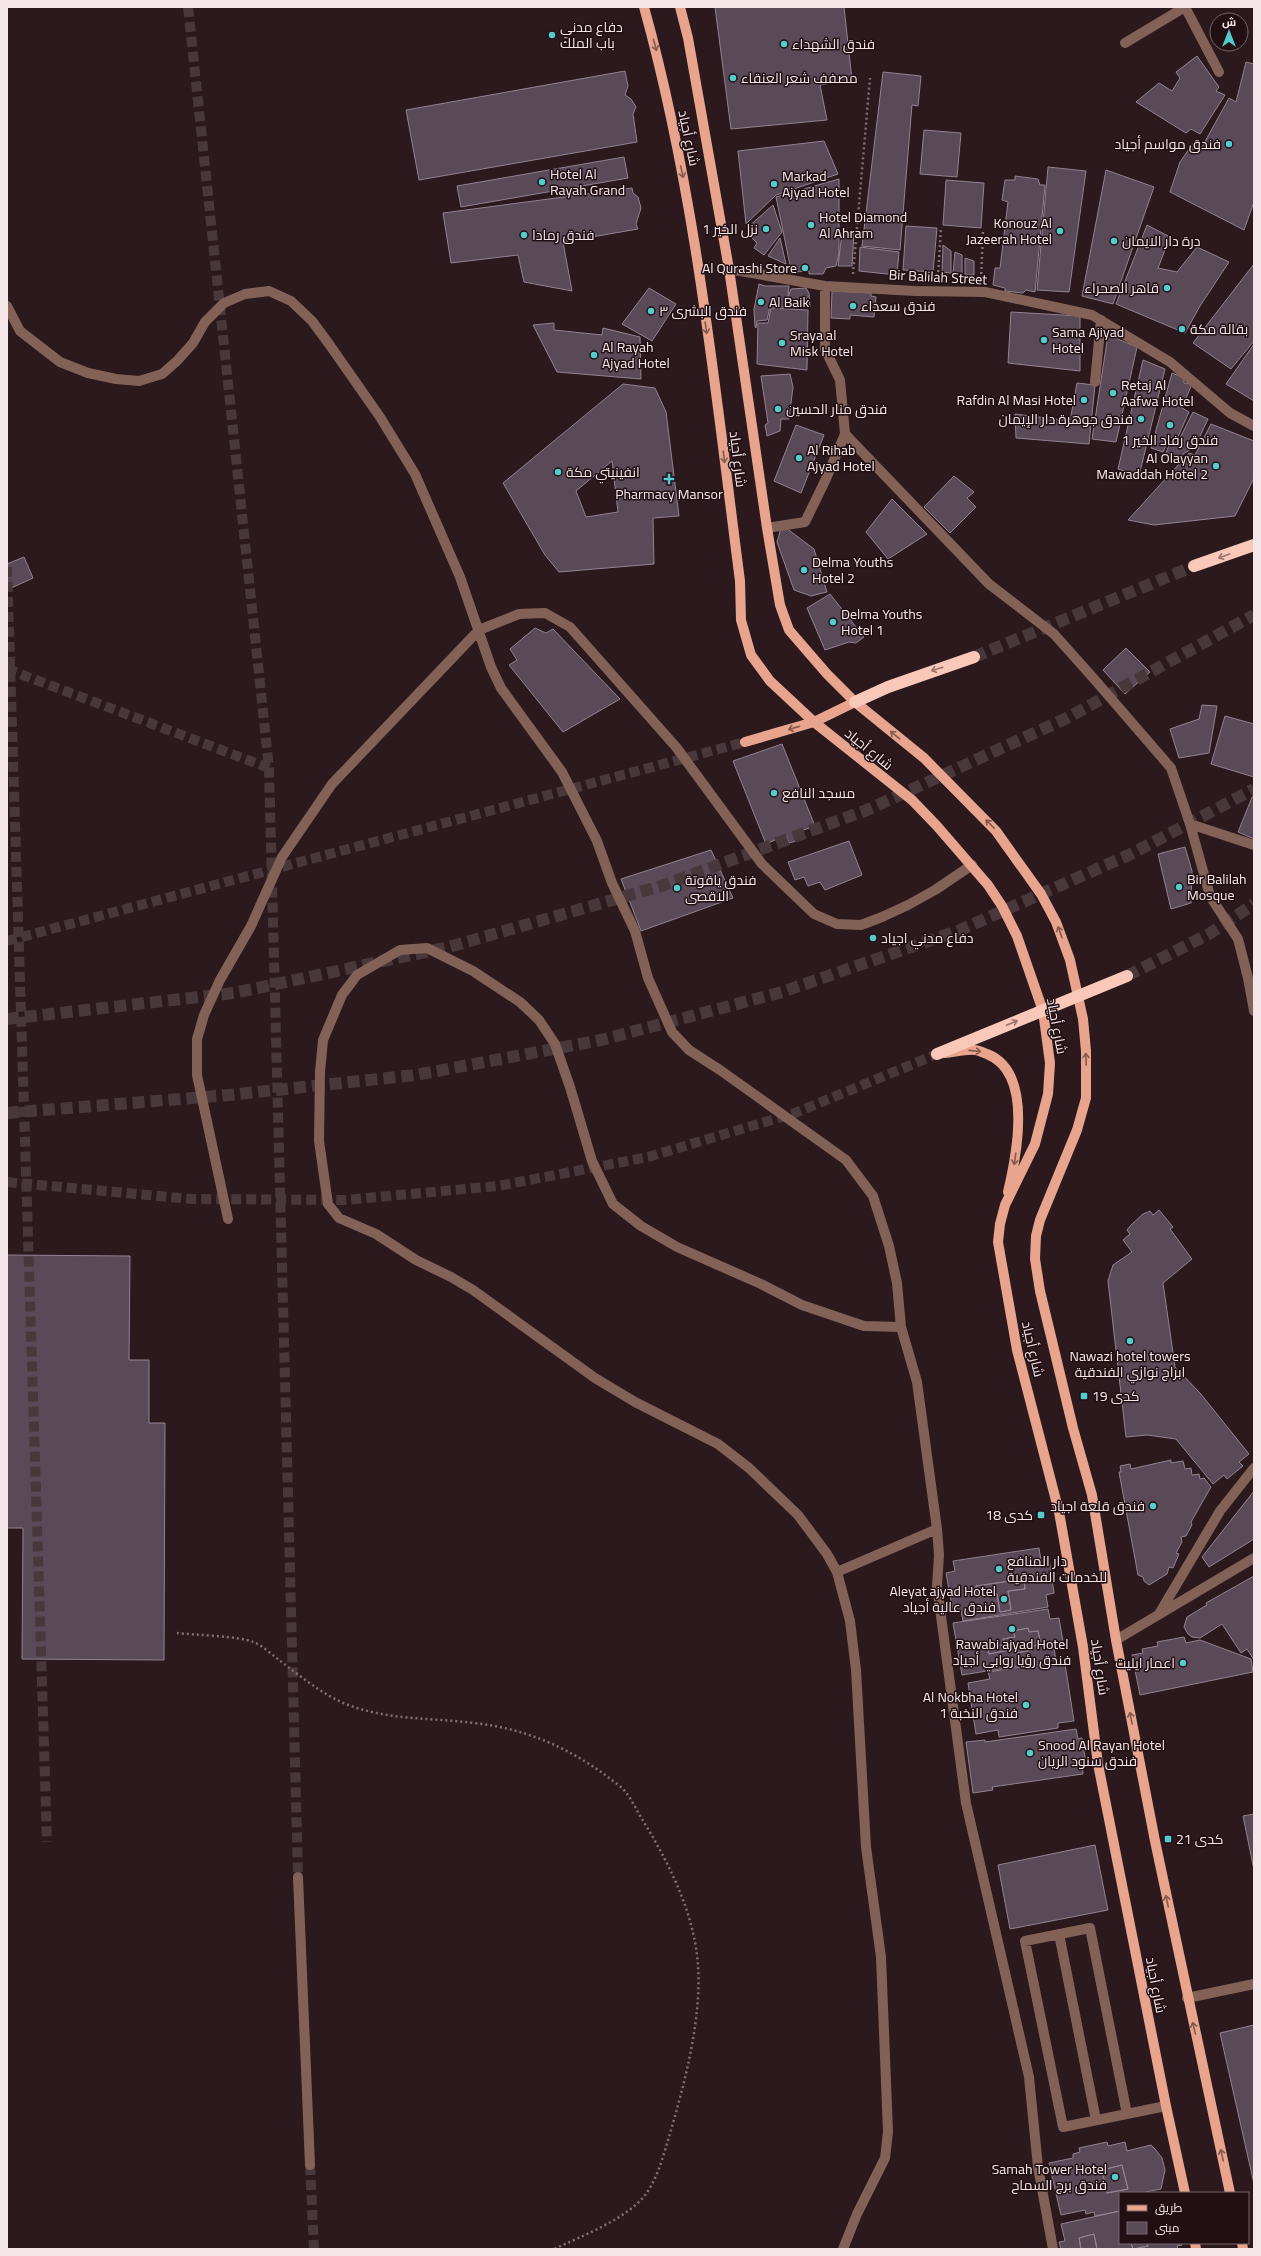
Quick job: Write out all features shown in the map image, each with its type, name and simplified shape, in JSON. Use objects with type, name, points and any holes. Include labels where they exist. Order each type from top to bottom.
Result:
[{"type":"highway","points":[[1194,566],[1254,545]]},
{"type":"highway","points":[[855,702],[888,687],[974,657]]},
{"type":"highway","points":[[937,1054],[1127,976]]},
{"type":"main road","name":"شارع أجياد","points":[[644,7],[657,53],[689,207],[740,581],[741,620],[751,655],[770,681],[814,722],[912,800],[972,865],[1002,906],[1017,936],[1043,1011],[1050,1063],[1048,1094],[1036,1144],[1005,1205],[1000,1224],[998,1242],[1015,1343],[1059,1512],[1084,1647],[1098,1764],[1166,2106],[1185,2192]]},
{"type":"main road","name":"شارع أجياد","points":[[680,7],[688,38],[729,269],[767,528],[780,605],[789,630],[827,674],[855,702],[924,758],[996,831],[1017,858],[1041,894],[1056,922],[1070,960],[1078,995],[1086,1051],[1086,1098],[1076,1130],[1040,1220],[1036,1236],[1036,1259],[1040,1291],[1073,1428],[1092,1495],[1116,1640],[1187,1998],[1230,2192]]},
{"type":"main road","points":[[745,742],[814,722],[855,702]]},
{"type":"main road","points":[[937,1054],[976,1050],[995,1057],[1007,1069],[1017,1091],[1016,1159],[1005,1205]]},
{"type":"street","points":[[1125,43],[1185,7],[1219,72]]},
{"type":"street","name":"Bir Balilah Street","points":[[729,269],[825,286],[980,292],[1092,315],[1170,362],[1230,413],[1254,426]]},
{"type":"street","points":[[767,528],[805,522],[825,481],[845,434],[840,380],[825,349],[825,286]]},
{"type":"street","points":[[7,306],[20,331],[60,362],[88,373],[116,379],[139,381],[162,374],[177,362],[193,342],[205,322],[224,303],[245,294],[269,291],[291,301],[312,321],[380,417],[415,474],[460,577],[491,667],[502,688],[562,772],[597,841],[612,883],[635,931],[648,978],[672,1032],[689,1050],[720,1070],[846,1160],[873,1196],[889,1246],[897,1283],[900,1326],[916,1382],[937,1529],[939,1555],[937,1586],[966,1803],[1029,2077],[1038,2167],[1053,2249]]},
{"type":"street","points":[[1094,382],[1101,320]]},
{"type":"street","points":[[845,434],[989,584],[1054,634],[1171,768],[1190,824],[1210,896],[1238,939],[1248,978],[1254,1011]]},
{"type":"street","points":[[228,1219],[197,1075],[197,1039],[204,1015],[220,980],[251,926],[282,857],[332,784],[479,630],[519,614],[545,613],[570,627],[676,747],[762,864],[814,914],[837,924],[861,925],[882,918],[908,905],[972,865]]},
{"type":"street","points":[[1190,824],[1254,845]]},
{"type":"street","points":[[843,2249],[857,2214],[884,2158],[888,2132],[881,1957],[866,1847],[856,1670],[850,1621],[837,1572],[827,1554],[798,1515],[749,1468],[718,1444],[635,1402],[595,1378],[473,1290],[451,1276],[416,1260],[376,1234],[339,1218],[328,1204],[319,1141],[320,1072],[323,1040],[342,995],[357,975],[400,950],[427,948],[473,971],[520,1002],[539,1020],[555,1044],[570,1087],[592,1161],[613,1204],[640,1226],[677,1247],[761,1284],[802,1305],[864,1326],[900,1326]]},
{"type":"street","points":[[1159,1614],[1220,1511],[1254,1468]]},
{"type":"street","points":[[837,1572],[937,1529]]},
{"type":"street","points":[[1116,1640],[1254,1558]]},
{"type":"street","points":[[298,1877],[310,2165]]},
{"type":"street","points":[[1127,2114],[1090,1928],[1025,1941],[1062,2127],[1096,2120],[1127,2114],[1166,2106]]},
{"type":"street","points":[[1059,1934],[1096,2120]]},
{"type":"street","points":[[1187,1998],[1254,1984]]},
{"type":"path","points":[[852,286],[870,78]]},
{"type":"path","points":[[937,291],[941,227]]},
{"type":"path","points":[[980,292],[983,232]]},
{"type":"path","points":[[177,1633],[253,1642],[325,1693],[359,1709],[412,1719],[474,1722],[507,1728],[550,1742],[577,1755],[624,1791],[646,1826],[674,1878],[689,1918],[697,1956],[697,2000],[691,2045],[679,2105],[658,2172],[646,2194],[630,2209],[595,2229],[554,2249]]},
{"type":"building","name":"فندق الشهداء","points":[[715,7],[844,7],[852,80],[820,85],[827,120],[731,129]]},
{"type":"building","points":[[1197,56],[1219,87],[1216,91],[1225,95],[1200,134],[1191,129],[1186,133],[1136,102],[1159,83],[1172,91],[1180,78],[1176,72]]},
{"type":"building","name":"فندق مواسم أجياد","points":[[1246,62],[1254,64],[1254,202],[1244,230],[1170,192],[1180,162],[1194,142],[1202,147],[1229,98],[1236,102]]},
{"type":"building","points":[[625,71],[628,86],[625,95],[631,99],[636,107],[633,114],[637,142],[419,180],[406,110]]},
{"type":"building","points":[[883,72],[921,76],[918,106],[912,105],[900,250],[862,246]]},
{"type":"building","points":[[924,130],[961,133],[957,177],[920,174]]},
{"type":"building","name":"Markad Ajyad Hotel","points":[[824,141],[838,174],[776,195],[746,224],[738,151]]},
{"type":"building","name":"Hotel Al Rayah Grand","points":[[624,157],[628,178],[461,207],[457,186]]},
{"type":"building","name":"Konouz Al Jazeerah Hotel","points":[[1048,167],[1086,171],[1069,292],[1037,290]]},
{"type":"building","name":"درة دار الايمان","points":[[1106,170],[1154,187],[1113,304],[1082,296]]},
{"type":"building","points":[[1015,176],[1038,179],[1040,185],[1045,185],[1035,292],[1026,290],[1023,293],[1005,291],[1005,288],[993,285],[995,268],[1000,268],[1008,202],[1002,200],[1005,180],[1015,180]]},
{"type":"building","name":"Hotel Diamond Al Ahram","points":[[839,179],[839,253],[836,266],[826,268],[823,274],[809,274],[809,271],[795,272],[793,266],[790,265],[776,197]]},
{"type":"building","points":[[946,180],[984,183],[981,228],[943,225]]},
{"type":"building","name":"فندق رمادا","points":[[632,188],[633,193],[638,197],[641,208],[636,224],[638,229],[563,242],[572,291],[524,282],[518,255],[451,263],[443,213]]},
{"type":"building","name":"نزل الخير 1","points":[[773,205],[782,232],[764,255],[754,248],[757,243],[752,238],[755,234],[748,227]]},
{"type":"building","name":"قاهر الصحراء","points":[[1147,225],[1170,237],[1158,268],[1177,272],[1197,247],[1229,262],[1200,306],[1185,333],[1116,304]]},
{"type":"building","points":[[906,226],[937,228],[933,272],[903,270]]},
{"type":"building","points":[[842,233],[854,233],[852,266],[838,266]]},
{"type":"building","points":[[780,238],[786,264],[768,256]]},
{"type":"building","points":[[943,245],[951,251],[951,273],[942,272]]},
{"type":"building","points":[[860,247],[899,252],[897,275],[859,271]]},
{"type":"building","points":[[955,252],[962,255],[962,274],[953,273]]},
{"type":"building","points":[[965,258],[974,261],[974,275],[965,275]]},
{"type":"building","points":[[1254,264],[1254,341],[1231,369],[1193,343]]},
{"type":"building","points":[[759,284],[765,286],[789,286],[787,307],[770,307],[767,320],[757,321],[756,328],[754,309]]},
{"type":"building","name":"فندق البشرى ٣","points":[[649,288],[676,304],[652,341],[622,324]]},
{"type":"building","points":[[806,288],[809,293],[810,307],[789,306],[788,297],[791,289]]},
{"type":"building","name":"فندق سعداء","points":[[832,291],[871,293],[871,296],[876,297],[874,317],[850,315],[850,319],[831,318]]},
{"type":"building","name":"Sraya al Misk Hotel","points":[[771,308],[808,310],[807,370],[757,364],[758,323],[768,323]]},
{"type":"building","name":"Sama Ajiyad Hotel","points":[[1011,312],[1080,316],[1080,371],[1008,363]]},
{"type":"building","name":"Al Rayah Ajyad Hotel","points":[[554,323],[554,330],[602,335],[603,328],[640,337],[641,379],[557,372],[533,325]]},
{"type":"building","name":"Retaj Al Aafwa Hotel","points":[[1108,335],[1137,347],[1116,442],[1092,439]]},
{"type":"building","points":[[1254,344],[1254,401],[1226,384]]},
{"type":"building","name":"فندق جوهرة دار الإيمان","points":[[1143,360],[1165,369],[1139,476],[1118,469]]},
{"type":"building","name":"فندق رفاد الخير 1","points":[[1172,373],[1184,378],[1184,383],[1192,384],[1182,408],[1189,412],[1177,439],[1170,437],[1163,452],[1151,448]]},
{"type":"building","name":"فندق منار الحسين","points":[[790,374],[793,387],[789,419],[781,419],[780,431],[767,436],[765,425],[768,423],[761,376]]},
{"type":"building","name":"Rafdin Al Masi Hotel","points":[[1077,383],[1095,385],[1089,444],[1016,438],[1015,414],[1070,421]]},
{"type":"building","name":"انفينيتي مكة","points":[[623,384],[655,388],[666,412],[679,516],[653,518],[654,564],[559,572],[545,555],[503,483]],"holes":[[[612,461],[618,512],[586,517],[576,491]]]},
{"type":"building","points":[[1193,412],[1208,419],[1195,447],[1183,454],[1179,462],[1165,455],[1170,443],[1178,442]]},
{"type":"building","name":"Al Olayyan Mawaddah Hotel 2","points":[[1211,424],[1254,441],[1254,478],[1235,516],[1154,525],[1128,520],[1189,453],[1195,455]]},
{"type":"building","name":"Al Rihab Ajyad Hotel","points":[[796,425],[824,435],[801,493],[774,481]]},
{"type":"building","points":[[954,476],[974,492],[967,498],[976,507],[950,533],[924,507]]},
{"type":"building","points":[[892,499],[927,534],[888,559],[866,532]]},
{"type":"building","name":"Delma Youths Hotel 2","points":[[782,525],[814,549],[827,592],[811,596],[794,590],[777,542]]},
{"type":"building","points":[[24,557],[33,578],[7,590],[7,564]]},
{"type":"building","name":"Delma Youths Hotel 1","points":[[830,594],[864,637],[856,643],[849,642],[825,650],[807,608]]},
{"type":"building","points":[[535,628],[546,633],[553,629],[620,699],[563,732],[509,665],[517,660],[510,649]]},
{"type":"building","points":[[1126,648],[1150,672],[1125,694],[1103,670]]},
{"type":"building","points":[[1202,705],[1217,706],[1209,753],[1179,758],[1170,729],[1199,719]]},
{"type":"building","points":[[1225,716],[1254,724],[1254,777],[1211,764]]},
{"type":"building","name":"مسجد النافع","points":[[782,744],[815,826],[798,832],[800,840],[789,843],[786,835],[766,844],[733,761]]},
{"type":"building","points":[[1254,795],[1254,839],[1238,832]]},
{"type":"building","points":[[849,841],[862,875],[825,890],[820,882],[808,886],[804,877],[795,880],[788,862]]},
{"type":"building","name":"Bir Balilah Mosque","points":[[1185,847],[1192,871],[1191,903],[1171,909],[1158,854]]},
{"type":"building","name":"فندق ياقوتة الاقصى","points":[[711,850],[733,898],[641,931],[621,879]]},
{"type":"building","points":[[1159,1210],[1173,1227],[1170,1229],[1192,1259],[1163,1283],[1175,1367],[1200,1393],[1249,1454],[1239,1462],[1243,1466],[1227,1479],[1224,1475],[1213,1484],[1176,1439],[1147,1435],[1126,1437],[1108,1281],[1113,1265],[1132,1252],[1123,1240],[1130,1234],[1127,1230],[1143,1214],[1150,1211],[1153,1215]]},
{"type":"building","points":[[7,1255],[130,1256],[129,1360],[149,1360],[149,1423],[165,1423],[164,1660],[22,1659],[23,1528],[7,1528]]},
{"type":"building","points":[[1171,1460],[1171,1463],[1183,1461],[1185,1469],[1191,1468],[1192,1475],[1199,1474],[1200,1479],[1204,1478],[1211,1487],[1191,1522],[1192,1525],[1186,1536],[1181,1537],[1182,1542],[1176,1553],[1179,1554],[1173,1568],[1169,1567],[1167,1574],[1149,1585],[1144,1581],[1143,1577],[1138,1575],[1119,1472],[1121,1472],[1120,1466],[1130,1464],[1131,1469]]},
{"type":"building","points":[[1254,1491],[1254,1539],[1209,1567],[1202,1557]]},
{"type":"building","points":[[1039,1548],[1041,1561],[1049,1559],[1054,1593],[1046,1595],[1048,1607],[963,1621],[961,1611],[953,1612],[946,1573],[955,1571],[953,1561]],"holes":[[[1024,1579],[1025,1589],[1008,1591],[1011,1610],[1000,1612],[997,1594],[977,1597],[976,1586]]]},
{"type":"building","points":[[1254,1576],[1254,1660],[1247,1649],[1241,1653],[1222,1624],[1200,1638],[1192,1637],[1188,1634],[1184,1627],[1187,1617],[1207,1605],[1206,1603]]},
{"type":"building","points":[[1024,1579],[1025,1589],[1008,1591],[1011,1610],[1000,1612],[997,1594],[977,1597],[976,1586]]},
{"type":"building","points":[[1048,1609],[1050,1619],[1059,1618],[1064,1648],[1054,1649],[1056,1660],[962,1675],[953,1623]],"holes":[[[1028,1628],[1029,1632],[1038,1631],[1041,1645],[1032,1646],[1032,1650],[1016,1653],[1015,1649],[989,1654],[988,1647],[1004,1645],[1003,1639],[1015,1637],[1013,1631]]]},
{"type":"building","points":[[1028,1628],[1029,1632],[1038,1631],[1041,1645],[1032,1646],[1032,1650],[1016,1653],[1015,1649],[989,1654],[988,1647],[1004,1645],[1003,1639],[1015,1637],[1013,1631]]},
{"type":"building","points":[[1184,1637],[1186,1643],[1200,1640],[1251,1659],[1253,1672],[1140,1695],[1132,1655],[1143,1653],[1142,1649],[1158,1646],[1157,1642]]},
{"type":"building","points":[[1048,1663],[1049,1667],[1065,1664],[1074,1721],[1058,1723],[1058,1728],[999,1737],[998,1730],[976,1734],[968,1683],[990,1679],[988,1672]]},
{"type":"building","points":[[1076,1729],[1078,1739],[1082,1738],[1086,1764],[1082,1764],[1083,1774],[992,1787],[993,1790],[973,1793],[966,1742],[985,1740],[985,1742]]},
{"type":"building","points":[[1254,1814],[1254,1870],[1243,1816]]},
{"type":"building","points":[[1095,1845],[1108,1910],[1010,1929],[998,1865]]},
{"type":"building","points":[[1254,2025],[1254,2184],[1220,2033]]},
{"type":"building","points":[[1107,2142],[1108,2146],[1125,2142],[1127,2151],[1151,2145],[1162,2158],[1165,2170],[1161,2189],[1146,2192],[1119,2192],[1119,2211],[1095,2216],[1094,2212],[1086,2214],[1085,2210],[1061,2215],[1049,2163],[1073,2158],[1073,2154],[1080,2152],[1079,2148]],"holes":[[[1122,2165],[1128,2189],[1107,2193],[1102,2170]]]},
{"type":"building","points":[[1122,2165],[1128,2189],[1107,2193],[1102,2170]]},
{"type":"building","points":[[1119,2211],[1119,2244],[1131,2244],[1133,2249],[1097,2249],[1094,2234],[1079,2238],[1081,2249],[1061,2249],[1059,2242],[1065,2241],[1061,2224]]},
{"type":"building","points":[[1094,2234],[1097,2249],[1081,2249],[1079,2238]]},
{"type":"building","points":[[1131,2244],[1147,2244],[1148,2246],[1133,2249]]},
{"type":"building","points":[[1147,2244],[1182,2245],[1177,2246],[1178,2249],[1135,2249],[1148,2246]]},
{"type":"tunnel","points":[[188,7],[269,768],[298,1877]]},
{"type":"tunnel","points":[[974,657],[1194,566]]},
{"type":"tunnel","points":[[7,567],[47,1842]]},
{"type":"tunnel","points":[[7,1019],[234,993],[449,947],[661,886],[867,810],[1067,718],[1254,615]]},
{"type":"tunnel","points":[[7,669],[269,768]]},
{"type":"tunnel","points":[[7,941],[745,742]]},
{"type":"tunnel","points":[[7,1113],[229,1095],[416,1075],[601,1040],[782,992],[960,930],[1131,854],[1254,789]]},
{"type":"tunnel","points":[[1127,976],[1209,934],[1254,904]]},
{"type":"tunnel","points":[[7,1182],[191,1199],[345,1200],[498,1186],[648,1157],[795,1113],[937,1054]]},
{"type":"tunnel","points":[[310,2165],[314,2249]]},
{"type":"place","name":"دفاع مدني باب الملك","points":[[552,35]]},
{"type":"place","name":"فندق الشهداء","points":[[784,44]]},
{"type":"place","name":"مصفف شعر العنقاء","points":[[733,78]]},
{"type":"place","name":"فندق مواسم أجياد","points":[[1229,144]]},
{"type":"place","name":"Hotel Al Rayah Grand","points":[[542,182]]},
{"type":"place","name":"Markad Ajyad Hotel","points":[[774,184]]},
{"type":"place","name":"Hotel Diamond Al Ahram","points":[[811,225]]},
{"type":"place","name":"نزل الخير 1","points":[[766,229]]},
{"type":"place","name":"Konouz Al Jazeerah Hotel","points":[[1060,231]]},
{"type":"place","name":"فندق رمادا","points":[[524,235]]},
{"type":"place","name":"درة دار الايمان","points":[[1114,241]]},
{"type":"place","name":"Al Qurashi Store","points":[[805,268]]},
{"type":"place","name":"قاهر الصحراء","points":[[1167,288]]},
{"type":"place","name":"Al Baik","points":[[761,302]]},
{"type":"place","name":"فندق سعداء","points":[[853,306]]},
{"type":"place","name":"فندق البشرى ٣","points":[[651,311]]},
{"type":"place","name":"بقالة مكة","points":[[1182,329]]},
{"type":"place","name":"Sama Ajiyad Hotel","points":[[1044,340]]},
{"type":"place","name":"Sraya al Misk Hotel","points":[[782,343]]},
{"type":"place","name":"Al Rayah Ajyad Hotel","points":[[594,355]]},
{"type":"place","name":"Retaj Al Aafwa Hotel","points":[[1113,393]]},
{"type":"place","name":"Rafdin Al Masi Hotel","points":[[1084,400]]},
{"type":"place","name":"فندق منار الحسين","points":[[778,409]]},
{"type":"place","name":"فندق جوهرة دار الإيمان","points":[[1141,419]]},
{"type":"place","name":"فندق رفاد الخير 1","points":[[1170,425]]},
{"type":"place","name":"Al Rihab Ajyad Hotel","points":[[799,458]]},
{"type":"place","name":"Al Olayyan Mawaddah Hotel 2","points":[[1216,466]]},
{"type":"place","name":"انفينيتي مكة","points":[[558,472]]},
{"type":"place","name":"Pharmacy Mansor","points":[[669,479]]},
{"type":"place","name":"Delma Youths Hotel 2","points":[[804,570]]},
{"type":"place","name":"Delma Youths Hotel 1","points":[[833,622]]},
{"type":"place","name":"مسجد النافع","points":[[774,793]]},
{"type":"place","name":"Bir Balilah Mosque","points":[[1179,887]]},
{"type":"place","name":"فندق ياقوتة الاقصى","points":[[677,888]]},
{"type":"place","name":"دفاع مدني اجياد","points":[[873,938]]},
{"type":"place","name":"Nawazi hotel towers ابراج نوازي الفندقية","points":[[1130,1341]]},
{"type":"place","name":"كدى 19","points":[[1084,1396]]},
{"type":"place","name":"فندق قلعة اجياد","points":[[1153,1506]]},
{"type":"place","name":"كدى 18","points":[[1041,1515]]},
{"type":"place","name":"دار المنافع للخدمات الفندقية","points":[[999,1569]]},
{"type":"place","name":"Aleyat ajyad Hotel فندق عالية أجياد","points":[[1004,1599]]},
{"type":"place","name":"Rawabi ajyad Hotel فندق رؤيا روابي أجياد","points":[[1012,1629]]},
{"type":"place","name":"اعمار ايليت","points":[[1183,1663]]},
{"type":"place","name":"Al Nokbha Hotel 1 فندق النخبة","points":[[1026,1705]]},
{"type":"place","name":"Snood Al Rayan Hotel فندق سنود الريان","points":[[1030,1753]]},
{"type":"place","name":"كدى 21","points":[[1168,1839]]},
{"type":"place","name":"Samah Tower Hotel فندق برج السماح","points":[[1115,2177]]}]
